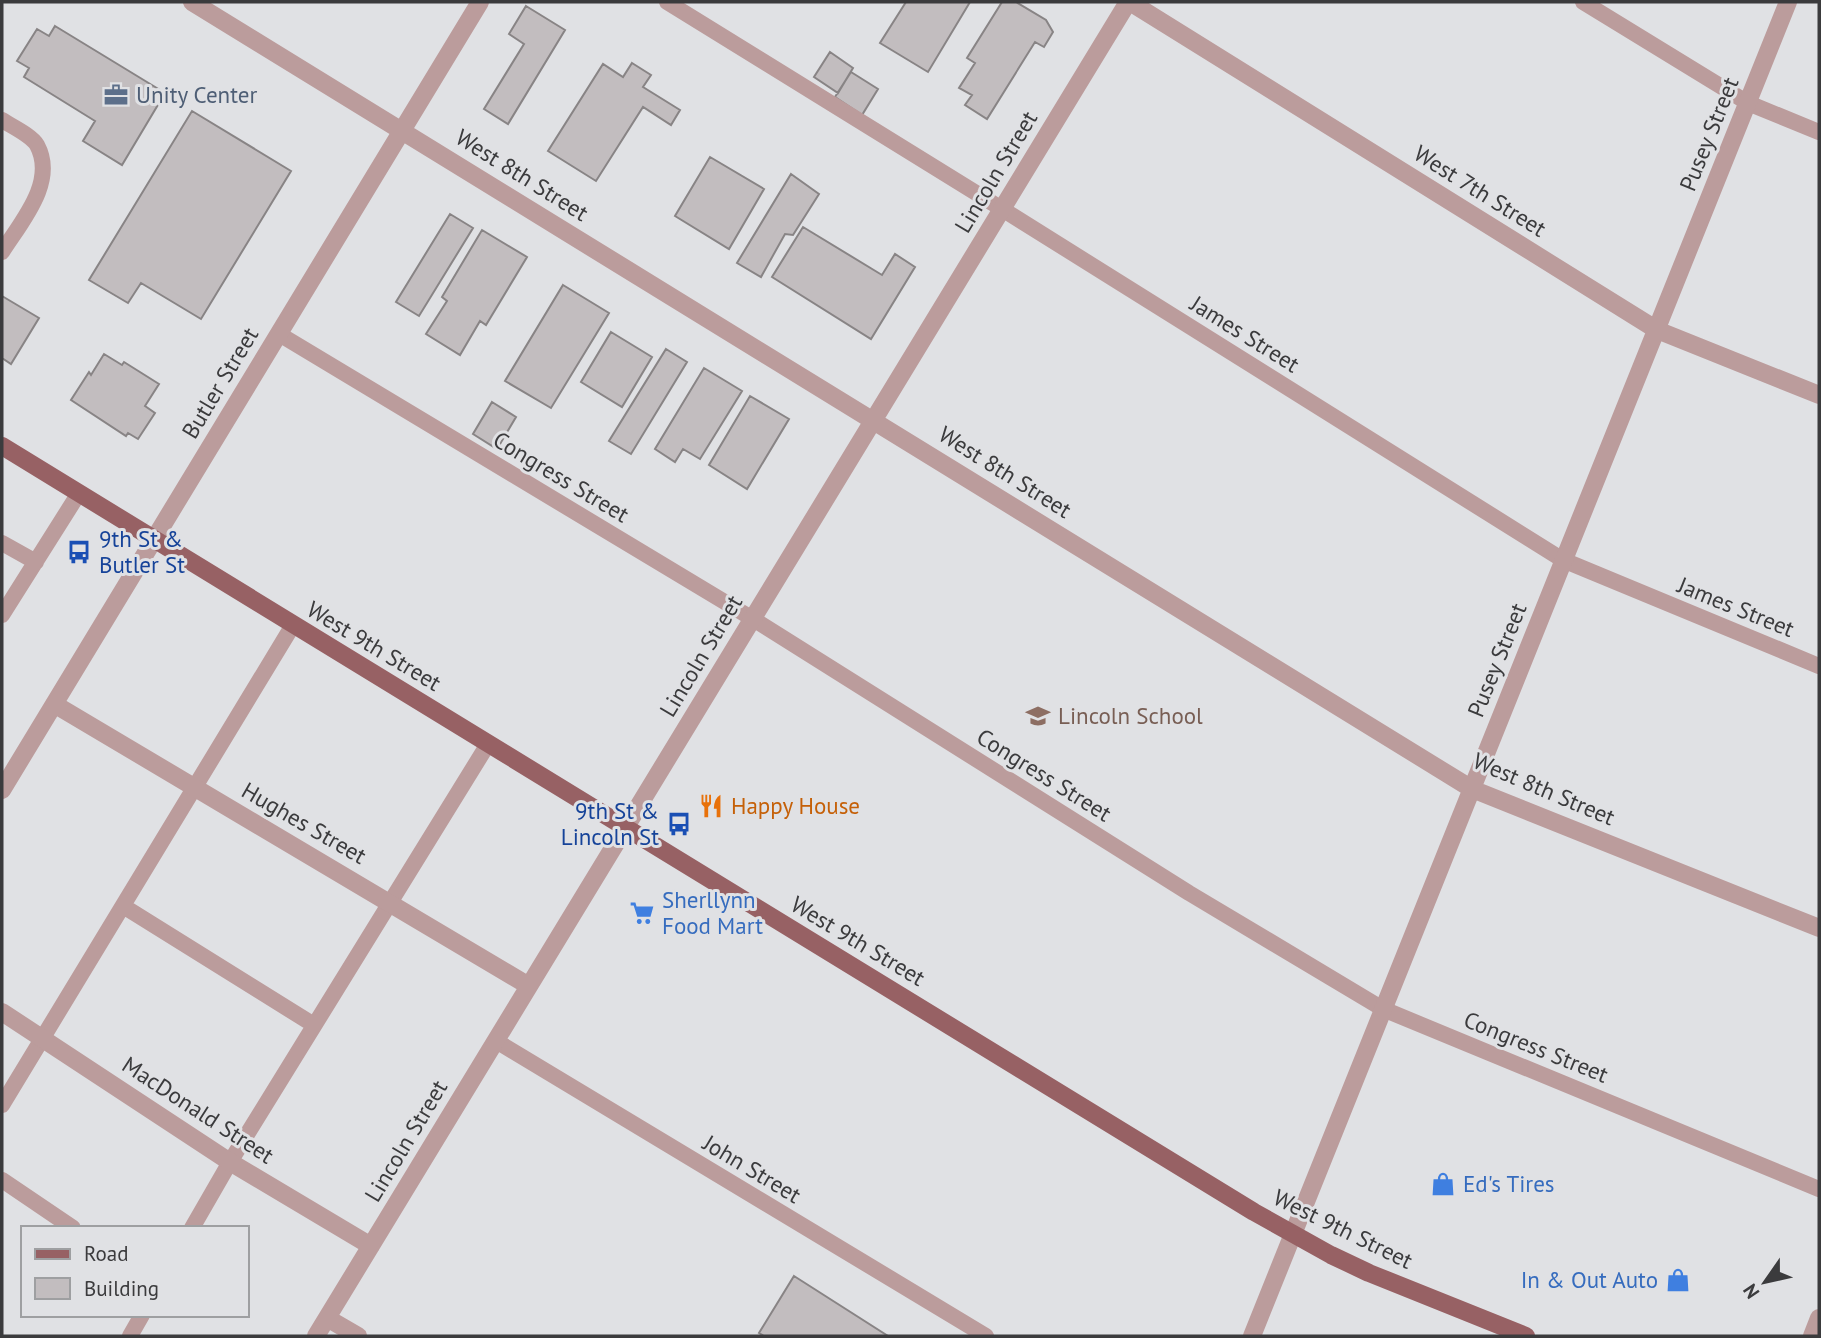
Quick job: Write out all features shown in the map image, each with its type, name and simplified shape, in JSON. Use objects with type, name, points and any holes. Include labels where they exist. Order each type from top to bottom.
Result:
[{"type":"main road","name":"West 9th Street","points":[[2,446],[1293,1234],[1369,1273],[1526,1336]]},
{"type":"street","name":"West 8th Street","points":[[192,2],[1472,789],[1819,928]]},
{"type":"street","name":"Butler Street","points":[[2,790],[480,2]]},
{"type":"street","name":"Lincoln Street","points":[[316,1336],[1129,2]]},
{"type":"street","name":"West 7th Street","points":[[1129,2],[1657,330],[1819,395]]},
{"type":"street","name":"Pusey Street","points":[[1252,1336],[1788,2]]},
{"type":"street","name":"Hughes Street","points":[[54,704],[529,986]]},
{"type":"street","name":"MacDonald Street","points":[[2,1013],[230,1162],[371,1245]]},
{"type":"street","points":[[327,1318],[358,1336]]},
{"type":"street","points":[[1812,1336],[1819,1318]]},
{"type":"lane","name":"James Street","points":[[667,2],[1563,560],[1819,666]]},
{"type":"lane","points":[[1583,2],[1748,103],[1819,132]]},
{"type":"lane","points":[[2,120],[36,143],[44,168],[38,194],[2,252]]},
{"type":"lane","name":"Congress Street","points":[[279,334],[753,619],[1189,893],[1383,1009],[1819,1189]]},
{"type":"lane","points":[[2,615],[79,494]]},
{"type":"lane","points":[[2,543],[36,562]]},
{"type":"lane","points":[[2,1105],[293,625]]},
{"type":"lane","points":[[193,1226],[488,744]]},
{"type":"lane","points":[[123,906],[314,1025]]},
{"type":"lane","name":"John Street","points":[[496,1041],[967,1331],[986,1336]]},
{"type":"lane","points":[[2,1180],[70,1226]]},
{"type":"lane","points":[[130,1336],[141,1317]]},
{"type":"building","points":[[906,2],[970,2],[928,72],[880,43]]},
{"type":"building","points":[[1002,2],[1016,2],[1046,20],[1053,32],[1044,47],[1035,42],[987,119],[965,105],[972,95],[959,88],[975,63],[967,58]]},
{"type":"building","points":[[526,6],[565,30],[508,124],[484,109],[524,44],[509,34]]},
{"type":"building","points":[[55,26],[165,93],[122,165],[83,141],[95,121],[24,77],[29,68],[17,61],[37,29],[49,36]]},
{"type":"building","points":[[830,52],[853,68],[838,93],[814,77]]},
{"type":"building","points":[[632,63],[651,75],[643,87],[680,110],[671,125],[643,107],[596,181],[548,151],[603,64],[623,77]]},
{"type":"building","points":[[851,72],[878,89],[862,115],[835,97]]},
{"type":"building","points":[[192,111],[291,171],[201,319],[141,283],[128,303],[89,280]]},
{"type":"building","points":[[710,157],[764,189],[729,249],[675,216]]},
{"type":"building","points":[[791,174],[819,194],[793,235],[785,234],[761,277],[737,263]]},
{"type":"building","points":[[450,214],[473,228],[419,316],[396,302]]},
{"type":"building","points":[[803,227],[882,275],[895,254],[915,267],[871,339],[772,277]]},
{"type":"building","points":[[482,230],[527,257],[486,325],[480,321],[460,355],[426,334],[447,301],[442,297]]},
{"type":"building","points":[[563,285],[609,313],[551,408],[505,381]]},
{"type":"building","points":[[2,296],[39,318],[11,364],[2,358]]},
{"type":"building","points":[[611,332],[652,357],[622,407],[581,382]]},
{"type":"building","points":[[666,349],[687,362],[631,454],[609,441]]},
{"type":"building","points":[[104,354],[122,365],[124,362],[159,384],[145,406],[155,413],[138,439],[128,433],[126,436],[71,400]]},
{"type":"building","points":[[704,368],[742,391],[700,459],[683,449],[675,462],[655,449]]},
{"type":"building","points":[[750,396],[789,419],[747,489],[709,465]]},
{"type":"building","points":[[492,402],[516,417],[497,449],[473,434]]},
{"type":"building","points":[[794,1276],[888,1336],[764,1336],[759,1333]]},
{"type":"place","name":"Unity Center","points":[[116,95]]},
{"type":"place","name":"9th St & Butler St","points":[[79,552]]},
{"type":"place","name":"Lincoln School","points":[[1038,716]]},
{"type":"place","name":"Happy House","points":[[711,806]]},
{"type":"place","name":"9th St & Lincoln St","points":[[679,824]]},
{"type":"place","name":"Sherllynn Food Mart","points":[[642,913]]},
{"type":"place","name":"Ed's Tires","points":[[1443,1184]]},
{"type":"place","name":"In & Out Auto","points":[[1678,1280]]}]
